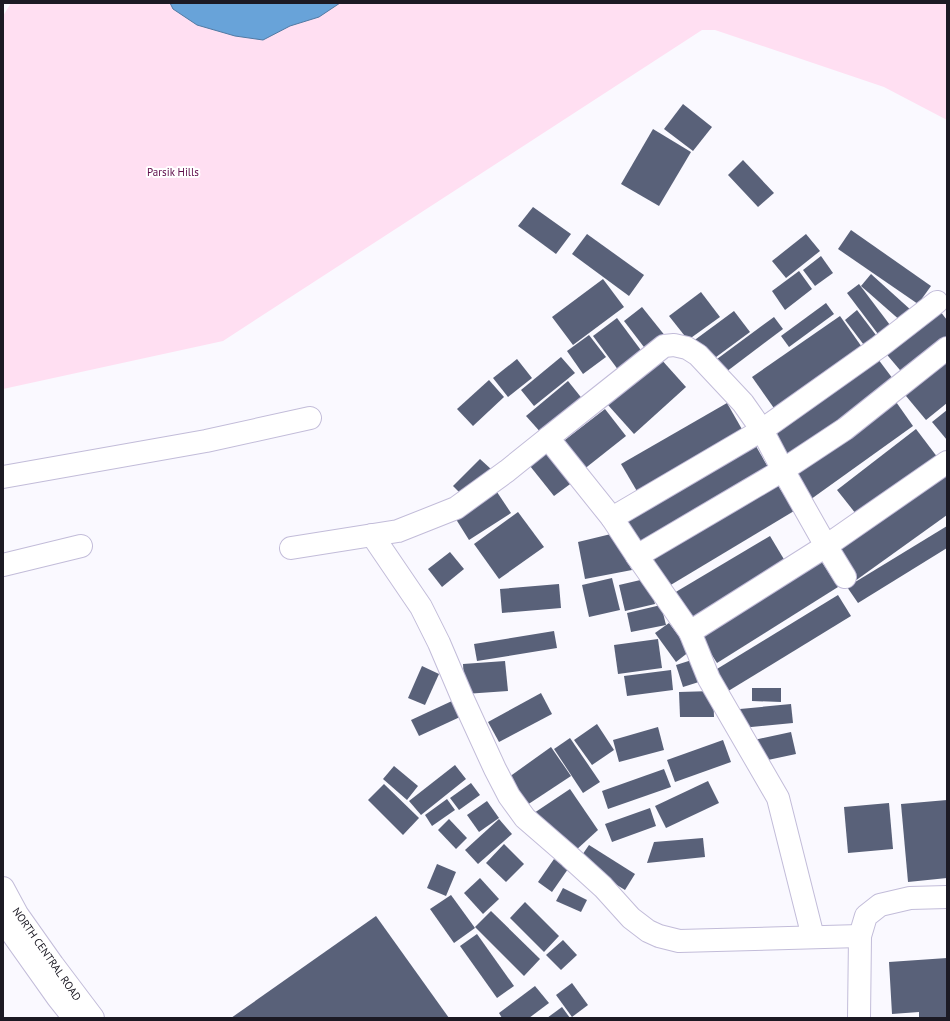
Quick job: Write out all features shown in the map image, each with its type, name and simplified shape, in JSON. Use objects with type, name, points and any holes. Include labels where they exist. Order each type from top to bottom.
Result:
[{"type":"street","points":[[612,518],[762,430],[879,347],[937,302]]},
{"type":"street","points":[[291,548],[398,531],[456,508],[507,471],[664,346],[674,345],[687,348],[698,354],[743,402],[762,430],[783,470],[845,577]]},
{"type":"street","points":[[637,556],[783,470],[845,429],[947,348]]},
{"type":"street","points":[[3,477],[206,441],[310,418]]},
{"type":"street","points":[[548,438],[612,518],[690,632],[709,679],[778,798],[813,937]]},
{"type":"street","points":[[690,632],[826,546],[947,462]]},
{"type":"street","points":[[372,535],[421,607],[439,643],[462,698],[495,769],[509,796],[525,818],[603,887],[631,918],[648,931],[659,936],[679,941],[860,936]]},
{"type":"street","points":[[3,565],[81,546]]},
{"type":"street","name":"NORTH CENTRAL ROAD","points":[[3,888],[17,914],[93,1018]]},
{"type":"street","points":[[859,1018],[860,936],[866,916],[880,905],[910,898],[947,897]]},
{"type":"street","name":"NORTH CENTRAL ROAD","points":[[3,919],[58,998],[74,1018]]},
{"type":"green space","name":"Parsik Hills","points":[[11,3],[947,3],[947,120],[884,87],[715,30],[702,30],[223,341],[3,389],[3,16]]},
{"type":"water","points":[[170,3],[340,3],[319,17],[290,26],[263,40],[235,36],[197,25],[173,9]]},
{"type":"building","points":[[683,104],[712,127],[693,151],[664,129]]},
{"type":"building","points":[[653,129],[691,152],[659,206],[621,184]]},
{"type":"building","points":[[743,160],[774,193],[758,207],[728,175]]},
{"type":"building","points":[[533,207],[571,234],[556,254],[518,226]]},
{"type":"building","points":[[851,230],[931,286],[918,304],[838,249]]},
{"type":"building","points":[[587,234],[644,275],[629,296],[572,254]]},
{"type":"building","points":[[806,234],[820,251],[786,278],[772,261]]},
{"type":"building","points":[[821,256],[833,273],[815,286],[803,270]]},
{"type":"building","points":[[799,271],[812,289],[785,310],[772,291]]},
{"type":"building","points":[[871,274],[912,311],[902,322],[861,286]]},
{"type":"building","points":[[603,279],[624,307],[573,345],[552,317]]},
{"type":"building","points":[[859,284],[893,329],[881,338],[847,293]]},
{"type":"building","points":[[701,292],[720,317],[688,340],[669,316]]},
{"type":"building","points":[[826,303],[834,314],[789,347],[781,336]]},
{"type":"building","points":[[936,306],[947,320],[947,341],[905,376],[883,350]]},
{"type":"building","points":[[642,307],[666,337],[647,351],[624,321]]},
{"type":"building","points":[[857,310],[879,339],[867,349],[845,320]]},
{"type":"building","points":[[734,311],[750,332],[708,363],[692,342]]},
{"type":"building","points":[[840,316],[864,350],[776,411],[752,377]]},
{"type":"building","points":[[774,317],[783,329],[726,372],[717,359]]},
{"type":"building","points":[[617,318],[643,353],[619,371],[593,336]]},
{"type":"building","points":[[589,335],[606,357],[583,374],[567,351]]},
{"type":"building","points":[[947,352],[947,403],[926,420],[901,390]]},
{"type":"building","points":[[875,355],[896,383],[789,459],[769,430]]},
{"type":"building","points":[[561,357],[575,373],[534,406],[521,390]]},
{"type":"building","points":[[660,358],[686,387],[634,434],[608,405]]},
{"type":"building","points":[[517,359],[532,378],[508,397],[493,378]]},
{"type":"building","points":[[489,380],[504,397],[473,426],[457,409]]},
{"type":"building","points":[[568,381],[584,401],[543,435],[526,416]]},
{"type":"building","points":[[894,399],[913,426],[807,502],[787,475]]},
{"type":"building","points":[[727,403],[747,438],[641,498],[621,464]]},
{"type":"building","points":[[605,409],[626,436],[583,470],[561,443]]},
{"type":"building","points":[[947,410],[947,440],[932,422]]},
{"type":"building","points":[[916,429],[938,458],[860,519],[837,490]]},
{"type":"building","points":[[753,441],[772,474],[638,550],[619,517]]},
{"type":"building","points":[[548,443],[577,479],[554,496],[526,461]]},
{"type":"building","points":[[480,459],[492,470],[465,498],[453,486]]},
{"type":"building","points":[[947,468],[947,515],[855,581],[832,549]]},
{"type":"building","points":[[774,479],[794,511],[664,589],[645,557]]},
{"type":"building","points":[[495,489],[511,513],[469,540],[454,516]]},
{"type":"building","points":[[518,512],[544,547],[499,579],[474,544]]},
{"type":"building","points":[[947,526],[947,548],[858,603],[847,587]]},
{"type":"building","points":[[611,534],[632,570],[585,579],[578,542]]},
{"type":"building","points":[[770,536],[788,566],[687,626],[669,596]]},
{"type":"building","points":[[450,552],[464,569],[442,587],[428,569]]},
{"type":"building","points":[[818,556],[838,587],[717,663],[697,632]]},
{"type":"building","points":[[612,578],[620,610],[589,617],[582,585]]},
{"type":"building","points":[[649,578],[655,604],[625,611],[619,585]]},
{"type":"building","points":[[559,584],[561,608],[502,613],[500,589]]},
{"type":"building","points":[[838,595],[851,616],[725,693],[712,672]]},
{"type":"building","points":[[661,605],[666,625],[631,632],[627,613]]},
{"type":"building","points":[[669,623],[690,651],[676,662],[655,633]]},
{"type":"building","points":[[554,631],[557,648],[477,661],[474,644]]},
{"type":"building","points":[[658,639],[662,668],[618,674],[614,645]]},
{"type":"building","points":[[695,659],[702,681],[683,687],[676,665]]},
{"type":"building","points":[[505,661],[508,691],[465,694],[463,664]]},
{"type":"building","points":[[422,666],[439,674],[425,705],[408,698]]},
{"type":"building","points":[[671,670],[673,690],[627,696],[624,676]]},
{"type":"building","points":[[752,688],[781,688],[781,702],[752,701]]},
{"type":"building","points":[[713,691],[714,717],[680,717],[679,692]]},
{"type":"building","points":[[541,693],[552,714],[499,742],[488,722]]},
{"type":"building","points":[[452,701],[460,717],[419,736],[411,720]]},
{"type":"building","points":[[791,704],[793,723],[741,728],[740,709]]},
{"type":"building","points":[[597,724],[614,750],[592,765],[574,740]]},
{"type":"building","points":[[658,727],[664,750],[619,762],[613,740]]},
{"type":"building","points":[[791,732],[796,754],[759,762],[754,740]]},
{"type":"building","points":[[570,738],[600,782],[583,793],[554,749]]},
{"type":"building","points":[[723,740],[731,762],[675,782],[667,760]]},
{"type":"building","points":[[551,747],[571,776],[521,809],[502,782]]},
{"type":"building","points":[[455,765],[466,779],[421,815],[409,801]]},
{"type":"building","points":[[394,766],[418,786],[407,800],[383,779]]},
{"type":"building","points":[[664,769],[671,787],[608,809],[602,791]]},
{"type":"building","points":[[708,781],[719,803],[666,828],[655,806]]},
{"type":"building","points":[[471,783],[480,795],[459,810],[450,798]]},
{"type":"building","points":[[384,784],[419,818],[403,835],[368,800]]},
{"type":"building","points":[[570,789],[598,830],[575,851],[528,817]]},
{"type":"building","points":[[447,799],[455,810],[432,826],[425,815]]},
{"type":"building","points":[[947,800],[947,878],[908,882],[901,804]]},
{"type":"building","points":[[487,801],[499,818],[479,832],[467,815]]},
{"type":"building","points":[[889,803],[893,849],[848,853],[844,807]]},
{"type":"building","points":[[650,808],[656,826],[612,842],[605,824]]},
{"type":"building","points":[[449,819],[467,838],[456,849],[438,830]]},
{"type":"building","points":[[499,819],[512,834],[478,864],[465,850]]},
{"type":"building","points":[[703,838],[705,857],[647,863],[654,842]]},
{"type":"building","points":[[504,844],[524,864],[506,882],[486,863]]},
{"type":"building","points":[[589,845],[635,874],[625,890],[578,861]]},
{"type":"building","points":[[554,859],[568,869],[552,892],[538,882]]},
{"type":"building","points":[[437,864],[456,872],[446,896],[427,888]]},
{"type":"building","points":[[480,878],[499,899],[483,914],[464,893]]},
{"type":"building","points":[[563,888],[587,900],[581,912],[556,901]]},
{"type":"building","points":[[451,895],[475,928],[454,943],[430,909]]},
{"type":"building","points":[[525,902],[559,936],[544,952],[510,918]]},
{"type":"building","points":[[491,911],[540,959],[524,976],[475,927]]},
{"type":"building","points":[[376,916],[449,1018],[231,1018]]},
{"type":"building","points":[[477,934],[514,986],[497,998],[460,946]]},
{"type":"building","points":[[563,940],[577,955],[561,970],[546,955]]},
{"type":"building","points":[[947,958],[947,1018],[919,1018],[919,1012],[892,1014],[889,962]]},
{"type":"building","points":[[572,983],[588,1005],[572,1017],[556,995]]},
{"type":"building","points":[[535,986],[549,1003],[529,1018],[502,1018],[499,1013]]},
{"type":"building","points":[[562,1007],[570,1018],[547,1018]]}]
